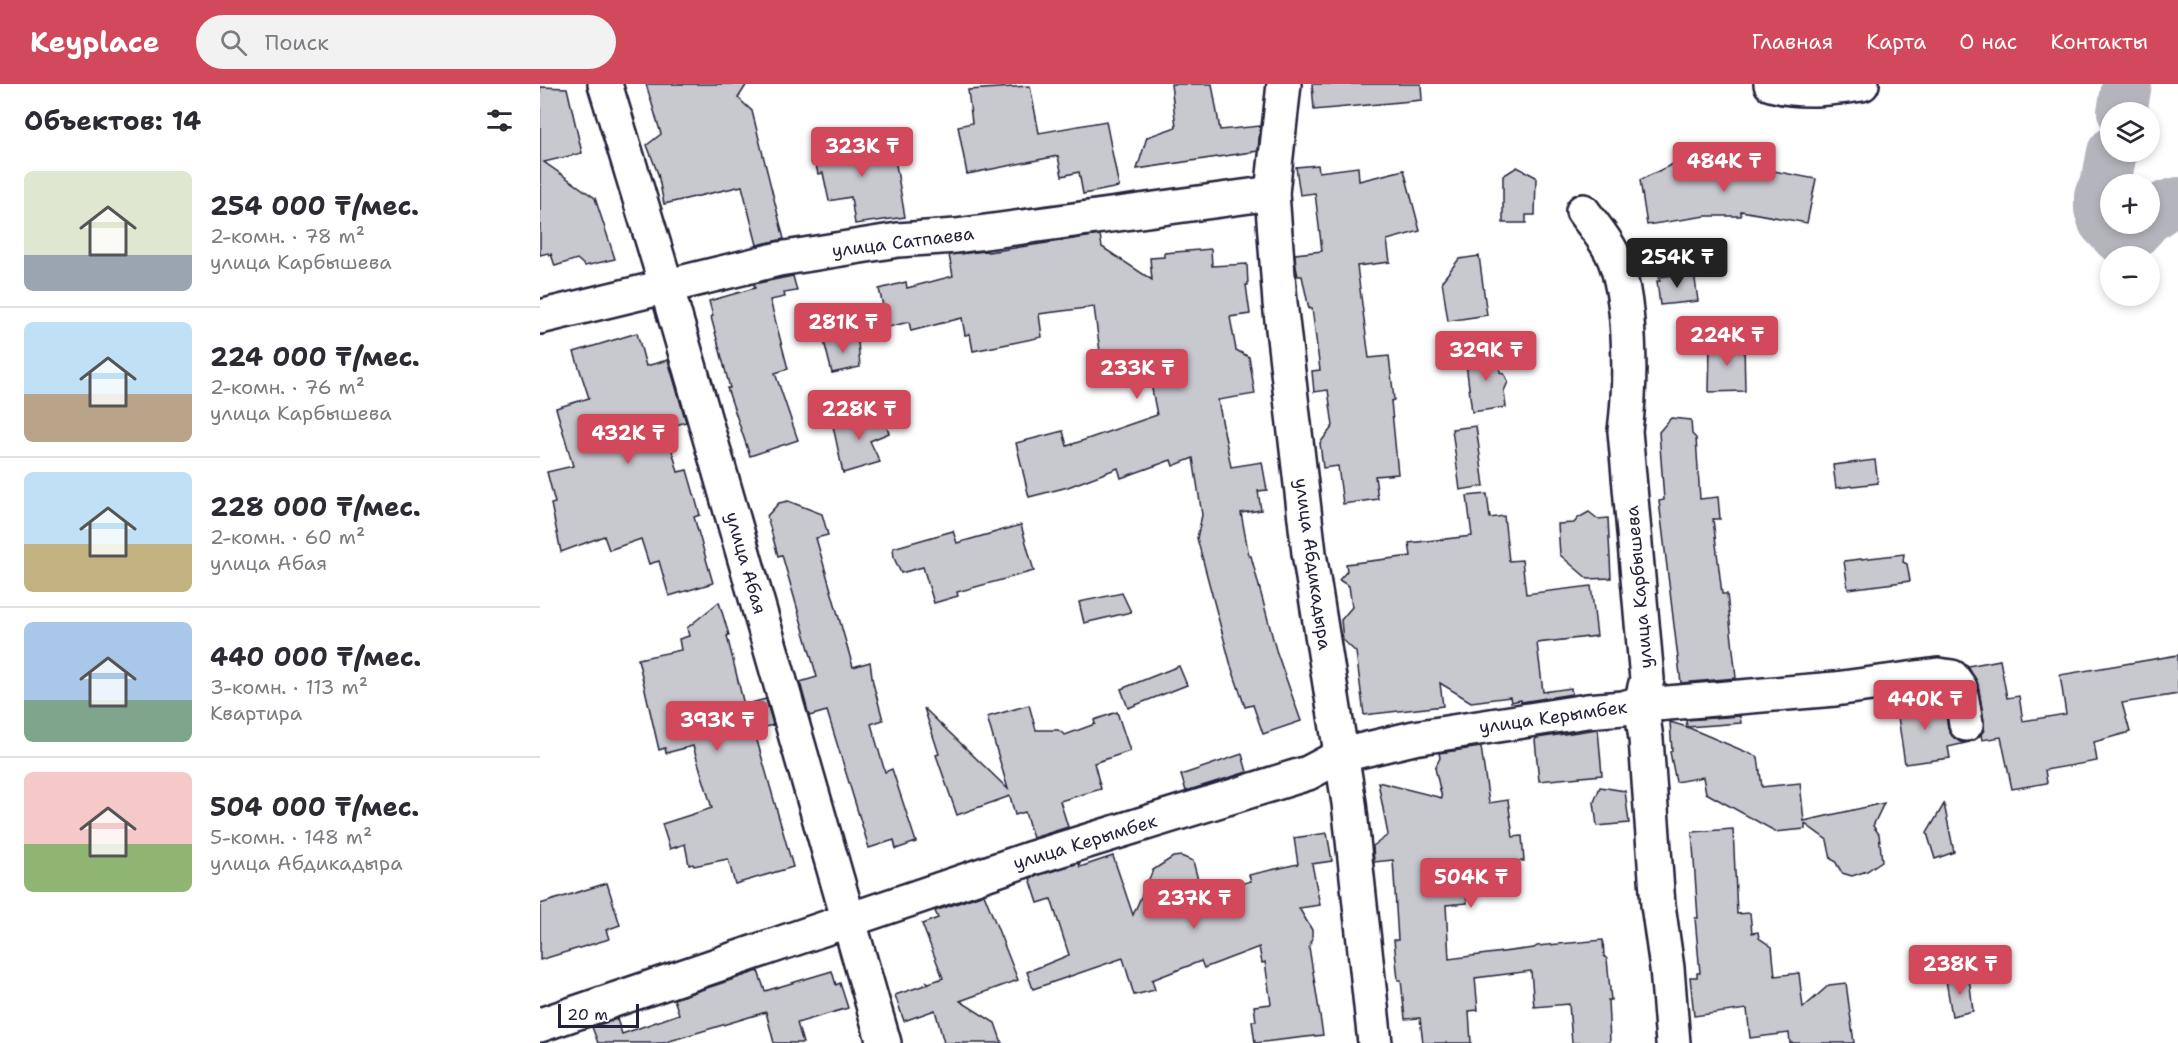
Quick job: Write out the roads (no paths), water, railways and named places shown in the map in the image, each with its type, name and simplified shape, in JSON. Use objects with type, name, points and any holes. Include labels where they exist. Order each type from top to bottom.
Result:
[{"type":"street","name":"улица Абая","points":[[604,84],[666,285],[884,1043]]},
{"type":"street","name":"улица Абдикадыра","points":[[1284,84],[1272,193],[1280,303],[1309,553],[1349,803],[1375,1043]]},
{"type":"street","points":[[1771,84],[1788,89],[1822,90],[1862,84]]},
{"type":"street","name":"улица Сатпаева","points":[[540,317],[779,259],[898,240],[956,236],[1272,193]]},
{"type":"street","name":"улица Карбышева","points":[[1583,211],[1603,236],[1613,255],[1621,281],[1625,309],[1629,399],[1625,431],[1647,679],[1641,703],[1646,739],[1658,905],[1667,968],[1673,1043]]},
{"type":"street","name":"улица Керымбек","points":[[540,1025],[1029,859],[1308,773],[1342,755],[1414,738],[1587,711],[1623,708],[1641,703],[1656,704],[1835,689],[1947,675],[1952,677],[1960,688],[1966,724]]},
{"type":"waterway","points":[[2124,102],[2127,84]]},
{"type":"waterway","points":[[2108,174],[2110,162]]},
{"type":"waterway","points":[[2100,194],[2100,212]]},
{"type":"waterway","points":[[2160,210],[2178,202]]},
{"type":"waterway","points":[[2114,234],[2117,237],[2131,237],[2134,234]]}]
